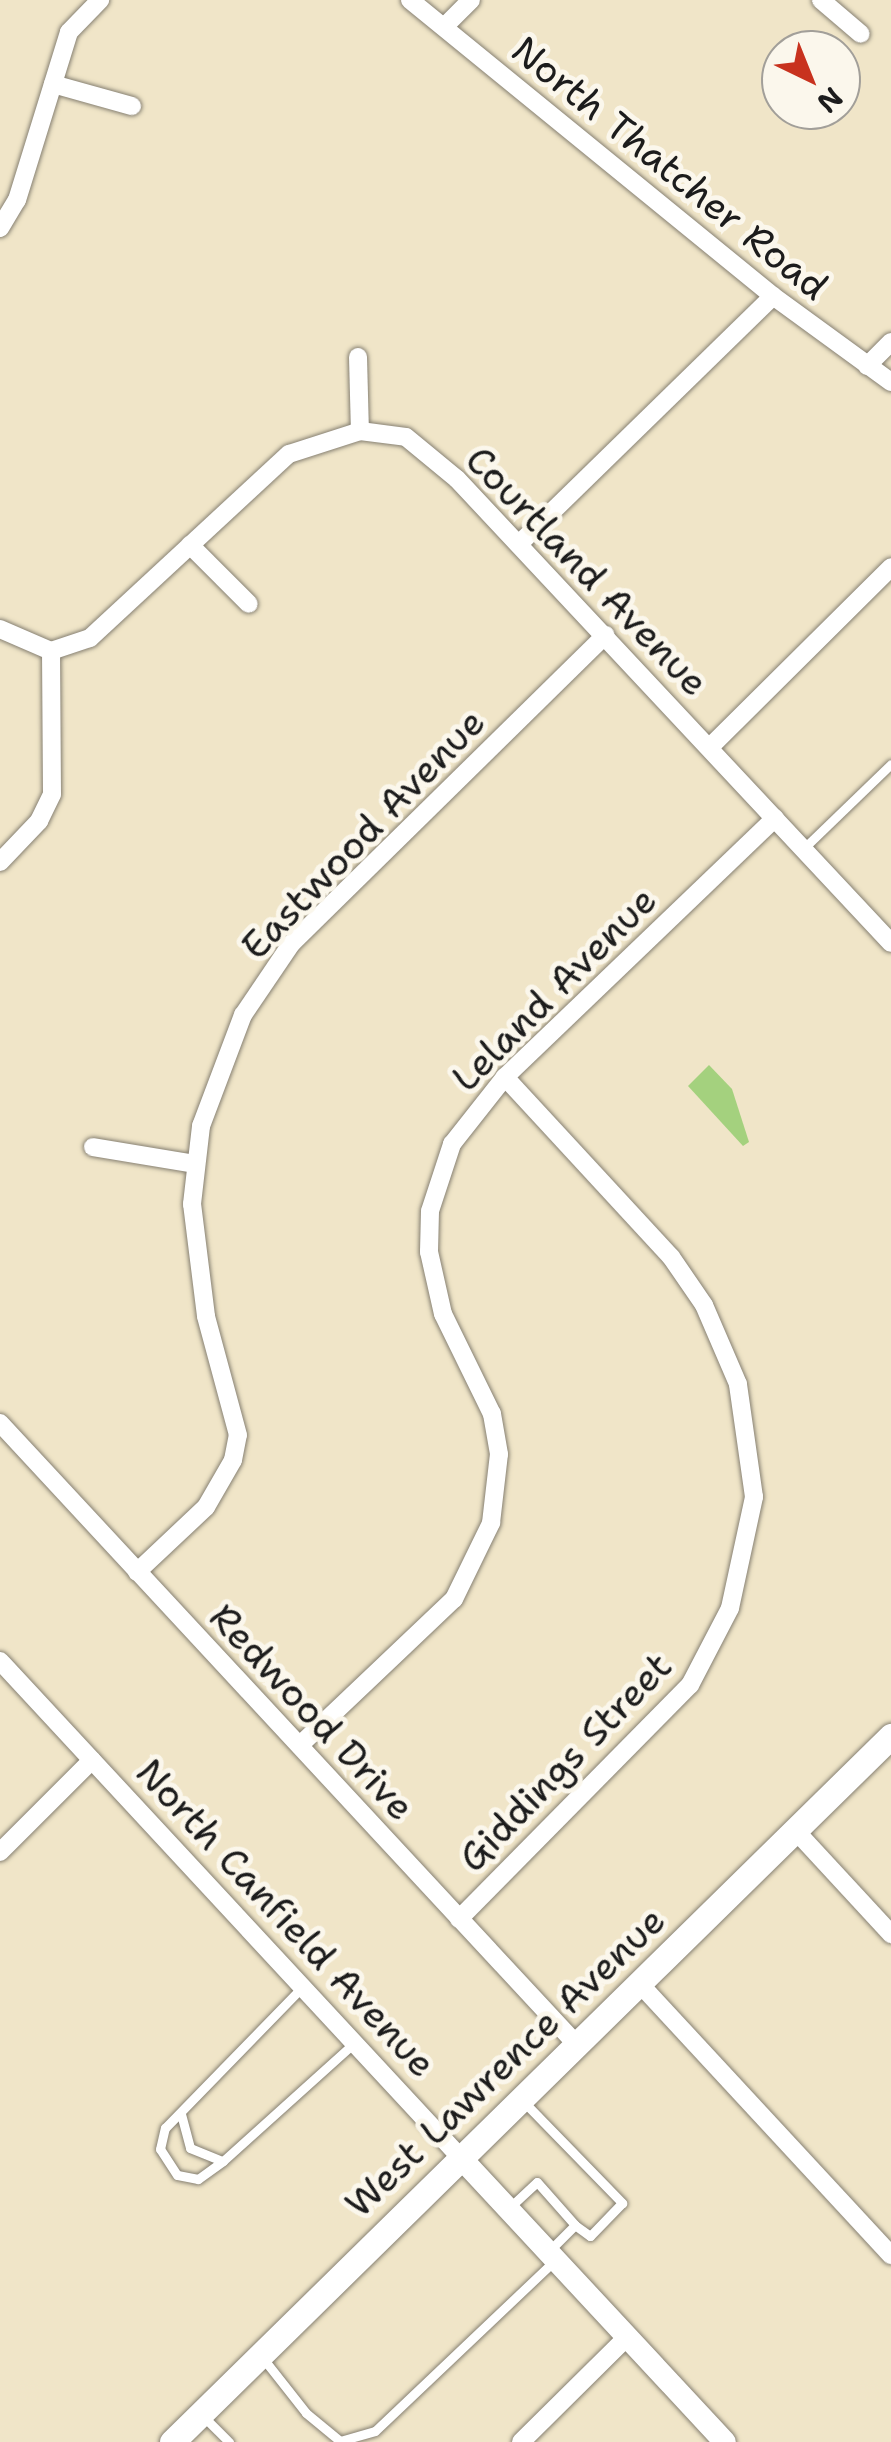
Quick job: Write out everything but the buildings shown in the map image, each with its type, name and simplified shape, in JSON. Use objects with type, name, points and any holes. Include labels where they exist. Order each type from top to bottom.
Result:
[{"type":"main road","name":"West Lawrence Avenue","points":[[172,2442],[891,1736]]},
{"type":"street","points":[[0,228],[18,200],[69,32],[100,0]]},
{"type":"street","name":"North Thatcher Road","points":[[410,0],[774,296],[891,382]]},
{"type":"street","points":[[444,27],[471,0]]},
{"type":"street","points":[[821,0],[856,30]]},
{"type":"street","points":[[52,84],[132,106]]},
{"type":"street","points":[[519,544],[774,296]]},
{"type":"street","points":[[867,366],[891,342]]},
{"type":"street","points":[[358,357],[360,431]]},
{"type":"street","name":"Courtland Avenue","points":[[51,651],[107,628],[289,454],[360,431],[406,437],[458,479],[891,943]]},
{"type":"street","points":[[190,545],[249,604]]},
{"type":"street","points":[[710,747],[891,568]]},
{"type":"street","points":[[0,629],[18,642],[51,651],[52,794],[39,821],[0,862]]},
{"type":"street","name":"Eastwood Avenue","points":[[137,1572],[206,1507],[233,1460],[238,1435],[199,1278],[196,1164],[226,1053],[291,944],[605,635]]},
{"type":"street","name":"Leland Avenue","points":[[300,1745],[454,1599],[492,1522],[499,1454],[492,1414],[443,1314],[428,1232],[452,1144],[505,1078],[775,818]]},
{"type":"street","name":"Giddings Street","points":[[459,1919],[651,1731],[690,1684],[730,1608],[754,1496],[738,1384],[704,1305],[671,1258],[505,1078]]},
{"type":"street","points":[[94,1147],[196,1164]]},
{"type":"street","name":"Redwood Drive","points":[[0,1423],[576,2044]]},
{"type":"street","name":"North Canfield Avenue","points":[[0,1661],[725,2442]]},
{"type":"street","points":[[0,1852],[92,1760]]},
{"type":"street","points":[[795,1830],[891,1934]]},
{"type":"street","points":[[639,1983],[891,2255]]},
{"type":"street","points":[[521,2442],[627,2336]]},
{"type":"lane","points":[[804,849],[891,764]]},
{"type":"lane","points":[[302,1987],[160,2138],[168,2168],[198,2180],[354,2043]]},
{"type":"lane","points":[[508,2209],[536,2182],[590,2236],[622,2203],[520,2099]]},
{"type":"lane","points":[[181,2114],[190,2148],[223,2161]]},
{"type":"lane","points":[[261,2354],[306,2413],[340,2441],[375,2431],[552,2255],[575,2225]]},
{"type":"lane","points":[[201,2414],[230,2442]]},
{"type":"green space","points":[[709,1065],[732,1089],[749,1142],[743,1146],[688,1086]]}]
